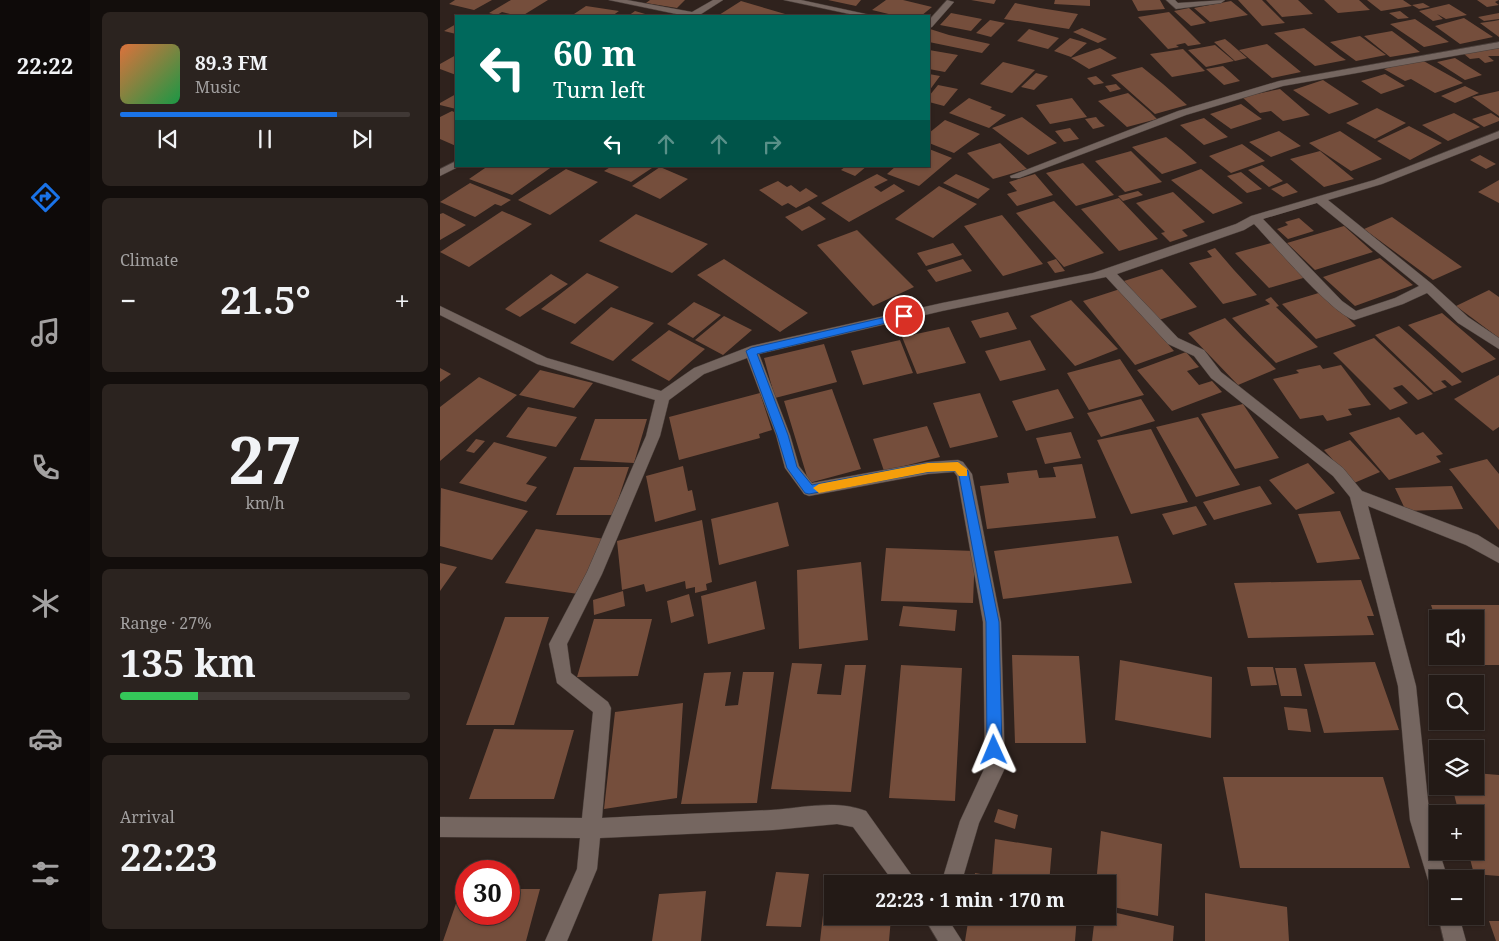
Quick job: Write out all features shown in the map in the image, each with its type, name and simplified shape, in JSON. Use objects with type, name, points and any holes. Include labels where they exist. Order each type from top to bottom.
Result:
[{"type":"street","points":[[613,0],[687,15]]},
{"type":"street","points":[[694,15],[719,0]]},
{"type":"street","points":[[788,0],[866,15]]},
{"type":"street","points":[[1170,0],[1176,6],[1221,0]]},
{"type":"street","points":[[930,24],[950,2]]},
{"type":"street","points":[[1015,176],[1182,113],[1282,83],[1499,45]]},
{"type":"street","points":[[556,941],[587,869],[602,708],[563,677],[558,644],[594,574],[653,436],[663,397],[699,371],[751,351],[942,307],[1095,278],[1240,228],[1255,218],[1378,182],[1499,134]]},
{"type":"street","points":[[440,173],[455,165]]},
{"type":"street","points":[[1318,199],[1428,287],[1463,320],[1499,344]]},
{"type":"street","points":[[1255,218],[1337,304],[1354,316],[1399,301],[1428,287]]},
{"type":"street","points":[[1109,273],[1173,340],[1199,353],[1216,375],[1338,472],[1356,495],[1407,686],[1420,820],[1435,870]]},
{"type":"street","points":[[440,310],[542,361],[663,397]]},
{"type":"street","points":[[751,351],[783,435],[792,468],[809,490],[928,468],[958,466],[964,474],[992,622],[995,768],[970,821],[954,875]]},
{"type":"street","points":[[1356,495],[1472,540],[1499,556]]},
{"type":"street","points":[[440,827],[591,828],[773,820],[837,814],[859,818],[901,875]]},
{"type":"street","points":[[1451,925],[1455,941]]},
{"type":"building","points":[[455,0],[492,0],[474,10],[449,4]]},
{"type":"building","points":[[511,0],[548,0],[524,15],[508,15],[510,14],[502,12],[497,15],[489,13]]},
{"type":"building","points":[[650,0],[685,0],[677,8],[646,3]]},
{"type":"building","points":[[828,0],[861,0],[856,6]]},
{"type":"building","points":[[886,0],[903,0],[932,7],[922,15],[893,15],[872,10]]},
{"type":"building","points":[[971,0],[996,0],[994,4]]},
{"type":"building","points":[[1055,0],[1090,0],[1090,6],[1054,4]]},
{"type":"building","points":[[1132,0],[1160,0],[1165,9],[1138,11]]},
{"type":"building","points":[[1238,0],[1262,0],[1285,23],[1262,26]]},
{"type":"building","points":[[1266,0],[1298,0],[1313,14],[1282,17]]},
{"type":"building","points":[[1324,0],[1359,0],[1370,10],[1338,13]]},
{"type":"building","points":[[1367,0],[1403,0],[1412,6],[1381,11]]},
{"type":"building","points":[[1477,0],[1499,0],[1495,2],[1499,5],[1487,7]]},
{"type":"building","points":[[741,1],[789,15],[719,15]]},
{"type":"building","points":[[1231,1],[1248,15],[1210,22],[1194,8]]},
{"type":"building","points":[[1015,3],[1078,14],[1069,29],[1004,19]]},
{"type":"building","points":[[1423,3],[1430,7],[1419,9],[1412,5]]},
{"type":"building","points":[[1449,4],[1467,15],[1446,19],[1437,14],[1443,19],[1433,21],[1419,11]]},
{"type":"building","points":[[586,6],[619,11],[613,15],[572,15]]},
{"type":"building","points":[[1189,8],[1206,23],[1191,26],[1174,11]]},
{"type":"building","points":[[635,11],[649,15],[629,15]]},
{"type":"building","points":[[1400,11],[1409,18],[1398,19],[1389,13]]},
{"type":"building","points":[[1169,12],[1201,44],[1188,46],[1185,43],[1176,45],[1179,47],[1168,49],[1138,17]]},
{"type":"building","points":[[951,13],[982,19],[971,31],[940,25]]},
{"type":"building","points":[[1499,13],[1499,19],[1484,21],[1478,17]]},
{"type":"building","points":[[1464,18],[1493,37],[1460,44],[1435,26]]},
{"type":"building","points":[[1415,19],[1449,42],[1424,47],[1390,24]]},
{"type":"building","points":[[990,20],[1005,23],[991,37],[976,33]]},
{"type":"building","points":[[1499,20],[1499,37],[1480,23],[1494,21]]},
{"type":"building","points":[[455,25],[455,34],[444,31]]},
{"type":"building","points":[[1082,28],[1107,39],[1098,43],[1073,32]]},
{"type":"building","points":[[1304,28],[1346,60],[1315,66],[1274,33]]},
{"type":"building","points":[[930,29],[990,44],[982,53],[930,42]]},
{"type":"building","points":[[1029,29],[1059,38],[1048,49],[1017,41]]},
{"type":"building","points":[[1392,31],[1420,52],[1390,57],[1364,36]]},
{"type":"building","points":[[1360,36],[1386,55],[1356,61],[1330,42]]},
{"type":"building","points":[[1070,38],[1087,43],[1071,57],[1054,51]]},
{"type":"building","points":[[1225,39],[1247,58],[1235,61],[1214,42]]},
{"type":"building","points":[[1267,44],[1301,72],[1272,78],[1239,50]]},
{"type":"building","points":[[1215,45],[1234,61],[1206,67],[1188,50]]},
{"type":"building","points":[[1100,48],[1117,58],[1089,69],[1071,58]]},
{"type":"building","points":[[1499,48],[1499,56],[1488,56],[1494,61],[1485,63],[1479,58],[1470,59],[1464,54]]},
{"type":"building","points":[[1183,49],[1205,71],[1172,77],[1150,54]]},
{"type":"building","points":[[930,50],[958,55],[945,72],[930,69]]},
{"type":"building","points":[[455,56],[455,75],[440,69],[440,64]]},
{"type":"building","points":[[1455,58],[1482,75],[1465,80],[1437,62]]},
{"type":"building","points":[[1420,59],[1463,83],[1435,93],[1411,79],[1405,81],[1384,69]]},
{"type":"building","points":[[1003,62],[1035,70],[1012,93],[980,84]]},
{"type":"building","points":[[1223,66],[1240,81],[1224,85],[1206,69]]},
{"type":"building","points":[[1142,67],[1187,105],[1155,114],[1111,75]]},
{"type":"building","points":[[1036,73],[1048,76],[1034,90],[1021,87]]},
{"type":"building","points":[[930,74],[940,76],[930,90]]},
{"type":"building","points":[[1385,74],[1405,86],[1381,94],[1361,81]]},
{"type":"building","points":[[1096,76],[1104,83],[1094,85],[1087,78]]},
{"type":"building","points":[[1323,80],[1359,104],[1329,114],[1293,90]]},
{"type":"building","points":[[1116,84],[1121,89],[1110,92],[1105,86]]},
{"type":"building","points":[[938,85],[958,89],[944,106],[930,102],[930,95]]},
{"type":"building","points":[[1465,86],[1479,93],[1455,103],[1441,96]]},
{"type":"building","points":[[1280,89],[1310,115],[1283,121],[1271,111],[1260,113],[1242,97]]},
{"type":"building","points":[[1499,91],[1499,116],[1472,97]]},
{"type":"building","points":[[1128,93],[1157,119],[1127,127],[1098,101]]},
{"type":"building","points":[[455,95],[455,109],[440,105],[440,103]]},
{"type":"building","points":[[969,98],[1006,115],[989,128],[949,113]]},
{"type":"building","points":[[1072,98],[1087,117],[1050,124],[1036,105]]},
{"type":"building","points":[[1241,104],[1262,119],[1231,129],[1210,114]]},
{"type":"building","points":[[1377,108],[1406,123],[1375,139],[1346,123]]},
{"type":"building","points":[[452,111],[455,112],[455,146],[440,139],[440,117]]},
{"type":"building","points":[[1454,113],[1480,127],[1448,141],[1422,125]]},
{"type":"building","points":[[1491,113],[1499,118],[1499,121],[1484,127],[1472,119]]},
{"type":"building","points":[[1022,117],[1057,143],[1028,155],[992,128]]},
{"type":"building","points":[[1096,117],[1105,126],[1093,129],[1085,119]]},
{"type":"building","points":[[1204,118],[1228,137],[1204,145],[1180,125]]},
{"type":"building","points":[[945,120],[980,134],[954,153],[930,143],[930,132]]},
{"type":"building","points":[[1409,126],[1442,143],[1410,160],[1377,141]]},
{"type":"building","points":[[1070,128],[1079,139],[1064,142],[1055,131]]},
{"type":"building","points":[[1279,131],[1301,146],[1271,157],[1249,142]]},
{"type":"building","points":[[1340,131],[1382,159],[1351,171],[1309,143]]},
{"type":"building","points":[[1166,137],[1197,163],[1162,174],[1132,147]]},
{"type":"building","points":[[1000,143],[1027,169],[993,179],[967,153]]},
{"type":"building","points":[[1242,144],[1265,161],[1231,173],[1209,156]]},
{"type":"building","points":[[930,149],[952,158],[919,186],[887,174],[895,167],[930,167]]},
{"type":"building","points":[[1131,151],[1162,182],[1125,192],[1095,161]]},
{"type":"building","points":[[1320,151],[1354,179],[1324,187],[1290,159]]},
{"type":"building","points":[[1480,155],[1496,164],[1486,169],[1470,160]]},
{"type":"building","points":[[1083,163],[1114,195],[1076,206],[1046,173]]},
{"type":"building","points":[[1262,165],[1283,181],[1269,187],[1248,170]]},
{"type":"building","points":[[487,167],[552,167],[512,195],[469,179]]},
{"type":"building","points":[[610,167],[654,167],[631,182],[604,171]]},
{"type":"building","points":[[660,167],[688,179],[660,199],[632,186]]},
{"type":"building","points":[[845,167],[866,167],[855,176],[841,170]]},
{"type":"building","points":[[566,169],[598,182],[550,215],[518,200]]},
{"type":"building","points":[[1201,169],[1243,203],[1213,214],[1171,180]]},
{"type":"building","points":[[1241,172],[1262,189],[1247,193],[1227,176]]},
{"type":"building","points":[[877,174],[888,180],[874,187],[881,192],[894,184],[905,191],[849,222],[821,203]]},
{"type":"building","points":[[956,174],[990,189],[978,199],[943,183]]},
{"type":"building","points":[[1035,174],[1053,195],[1017,206],[1007,194],[1017,191],[1009,182]]},
{"type":"building","points":[[1499,180],[1499,203],[1478,192]]},
{"type":"building","points":[[778,181],[787,187],[791,185],[800,192],[806,188],[818,196],[796,208],[788,203],[782,206],[759,190]]},
{"type":"building","points":[[470,183],[511,200],[501,206],[495,204],[475,217],[440,202]]},
{"type":"building","points":[[1287,183],[1298,192],[1283,197],[1271,189]]},
{"type":"building","points":[[939,186],[977,204],[933,238],[895,219]]},
{"type":"building","points":[[1138,191],[1143,195],[1123,201],[1118,196]]},
{"type":"building","points":[[1173,192],[1205,222],[1182,230],[1188,236],[1170,242],[1161,233],[1165,232],[1136,203]]},
{"type":"building","points":[[1119,198],[1158,239],[1119,251],[1081,209]]},
{"type":"building","points":[[1054,201],[1104,253],[1064,267],[1016,213]]},
{"type":"building","points":[[809,206],[826,219],[802,231],[785,217]]},
{"type":"building","points":[[502,211],[532,224],[469,267],[440,252]]},
{"type":"building","points":[[443,213],[466,225],[440,240],[440,214]]},
{"type":"building","points":[[636,214],[708,244],[672,273],[599,241]]},
{"type":"building","points":[[1002,215],[1043,264],[1003,276],[964,226]]},
{"type":"building","points":[[1392,217],[1462,267],[1433,280],[1364,229]]},
{"type":"building","points":[[1299,218],[1314,231],[1288,239],[1277,229],[1288,225],[1285,222]]},
{"type":"building","points":[[1344,226],[1373,252],[1315,270],[1287,243]]},
{"type":"building","points":[[857,230],[914,287],[873,306],[817,245]]},
{"type":"building","points":[[1275,242],[1310,276],[1269,288],[1235,253]]},
{"type":"building","points":[[953,243],[962,255],[926,266],[917,253]]},
{"type":"building","points":[[1215,248],[1257,295],[1223,304],[1189,263],[1212,257],[1207,251]]},
{"type":"building","points":[[1380,258],[1413,285],[1355,306],[1323,277]]},
{"type":"building","points":[[724,259],[808,313],[780,332],[697,275]]},
{"type":"building","points":[[963,259],[972,271],[936,282],[927,270]]},
{"type":"building","points":[[1056,259],[1065,271],[1055,273],[1047,262]]},
{"type":"building","points":[[1162,269],[1197,307],[1159,320],[1124,281]]},
{"type":"building","points":[[587,273],[619,287],[575,324],[541,309]]},
{"type":"building","points":[[551,274],[568,284],[520,317],[505,309]]},
{"type":"building","points":[[1120,289],[1174,351],[1135,365],[1083,301]]},
{"type":"building","points":[[1489,290],[1499,297],[1499,338],[1456,306]]},
{"type":"building","points":[[1322,292],[1356,326],[1316,339],[1282,304]]},
{"type":"building","points":[[1271,297],[1279,306],[1276,307],[1318,347],[1276,363],[1232,318],[1270,304],[1265,300]]},
{"type":"building","points":[[1071,300],[1118,349],[1075,366],[1030,316]]},
{"type":"building","points":[[694,302],[721,315],[693,338],[667,324]]},
{"type":"building","points":[[611,307],[654,323],[613,361],[570,343]]},
{"type":"building","points":[[1008,312],[1017,329],[980,338],[971,321]]},
{"type":"building","points":[[1442,313],[1496,359],[1462,373],[1408,325]]},
{"type":"building","points":[[724,316],[752,330],[723,355],[695,340]]},
{"type":"building","points":[[1225,318],[1276,369],[1238,385],[1188,333]]},
{"type":"building","points":[[1399,326],[1462,382],[1452,386],[1445,380],[1441,381],[1447,387],[1434,392],[1375,335]]},
{"type":"building","points":[[949,327],[966,363],[917,374],[902,337]]},
{"type":"building","points":[[669,330],[705,349],[669,381],[631,360]]},
{"type":"building","points":[[1374,338],[1433,394],[1418,400],[1402,385],[1393,388],[1408,403],[1390,410],[1333,353]]},
{"type":"building","points":[[900,340],[913,373],[863,385],[851,351]]},
{"type":"building","points":[[1030,340],[1046,370],[1000,381],[985,351]]},
{"type":"building","points":[[824,344],[837,382],[775,398],[764,358]]},
{"type":"building","points":[[1186,352],[1199,367],[1187,371],[1199,385],[1212,381],[1222,392],[1172,411],[1137,370]]},
{"type":"building","points":[[1120,359],[1144,395],[1089,410],[1067,373]]},
{"type":"building","points":[[1320,365],[1323,369],[1341,365],[1371,405],[1348,409],[1352,415],[1327,421],[1323,415],[1300,419],[1273,379],[1299,373],[1296,370]]},
{"type":"building","points":[[440,368],[451,374],[440,382]]},
{"type":"building","points":[[540,370],[593,383],[574,408],[519,395]]},
{"type":"building","points":[[1499,375],[1499,427],[1493,431],[1454,399]]},
{"type":"building","points":[[479,377],[517,395],[440,461],[440,407]]},
{"type":"building","points":[[832,389],[861,469],[809,483],[784,401]]},
{"type":"building","points":[[1058,389],[1074,418],[1026,431],[1012,401]]},
{"type":"building","points":[[760,393],[772,430],[759,434],[760,438],[679,460],[669,417]]},
{"type":"building","points":[[980,393],[998,437],[950,448],[933,403]]},
{"type":"building","points":[[1141,399],[1155,421],[1101,437],[1087,413]]},
{"type":"building","points":[[1243,404],[1279,458],[1235,469],[1201,414]]},
{"type":"building","points":[[528,407],[577,417],[556,447],[506,437]]},
{"type":"building","points":[[1198,417],[1240,485],[1196,497],[1156,427]]},
{"type":"building","points":[[1399,417],[1416,435],[1423,432],[1443,454],[1436,456],[1441,462],[1389,480],[1349,433]]},
{"type":"building","points":[[595,419],[647,419],[634,463],[580,460]]},
{"type":"building","points":[[927,426],[940,457],[884,471],[873,439]]},
{"type":"building","points":[[1151,429],[1188,502],[1131,514],[1097,440]]},
{"type":"building","points":[[1071,432],[1081,458],[1045,464],[1036,438]]},
{"type":"building","points":[[476,439],[485,441],[474,453],[466,451]]},
{"type":"building","points":[[1350,440],[1380,472],[1354,483],[1324,450]]},
{"type":"building","points":[[494,442],[547,457],[526,484],[537,487],[526,502],[459,483]]},
{"type":"building","points":[[1487,459],[1499,474],[1499,530],[1449,469]]},
{"type":"building","points":[[1308,463],[1335,493],[1296,510],[1269,480]]},
{"type":"building","points":[[1082,464],[1096,518],[987,529],[980,486],[1009,483],[1007,473],[1037,470],[1039,478],[1056,477],[1053,467]]},
{"type":"building","points":[[683,466],[688,491],[692,490],[696,510],[655,522],[646,476]]},
{"type":"building","points":[[574,467],[629,467],[613,515],[556,515]]},
{"type":"building","points":[[1260,486],[1272,504],[1214,520],[1203,502]]},
{"type":"building","points":[[1452,486],[1463,509],[1406,511],[1395,488]]},
{"type":"building","points":[[441,488],[528,511],[492,560],[440,546]]},
{"type":"building","points":[[778,502],[789,546],[719,565],[711,519]]},
{"type":"building","points":[[1196,506],[1207,525],[1173,535],[1162,514]]},
{"type":"building","points":[[1340,511],[1360,559],[1317,563],[1298,514]]},
{"type":"building","points":[[702,520],[712,582],[706,584],[707,590],[695,593],[695,587],[686,589],[685,581],[646,592],[644,584],[622,590],[617,541]]},
{"type":"building","points":[[536,529],[605,539],[578,594],[505,583]]},
{"type":"building","points":[[1118,536],[1132,583],[1003,599],[994,551]]},
{"type":"building","points":[[886,548],[975,551],[973,603],[881,601]]},
{"type":"building","points":[[861,562],[868,640],[799,649],[797,570]]},
{"type":"building","points":[[440,563],[457,567],[440,591]]},
{"type":"building","points":[[1361,580],[1374,616],[1367,616],[1374,635],[1248,638],[1234,583]]},
{"type":"building","points":[[756,581],[765,629],[708,644],[701,596]]},
{"type":"building","points":[[623,591],[625,606],[594,615],[593,600]]},
{"type":"building","points":[[689,594],[694,616],[671,623],[667,601]]},
{"type":"building","points":[[1431,605],[1499,605],[1499,665],[1484,665],[1484,610],[1433,610]]},
{"type":"building","points":[[903,606],[957,610],[955,631],[899,626]]},
{"type":"building","points":[[505,617],[549,617],[514,725],[466,725]]},
{"type":"building","points":[[594,619],[652,619],[638,676],[577,677]]},
{"type":"building","points":[[1012,655],[1079,656],[1086,743],[1015,743]]},
{"type":"building","points":[[1120,660],[1212,677],[1211,738],[1115,720]]},
{"type":"building","points":[[1375,662],[1399,730],[1324,733],[1304,664]]},
{"type":"building","points":[[792,663],[822,664],[817,694],[841,695],[845,665],[866,665],[851,792],[771,789]]},
{"type":"building","points":[[901,665],[962,668],[955,801],[889,798]]},
{"type":"building","points":[[1247,667],[1273,667],[1277,685],[1251,686]]},
{"type":"building","points":[[1275,668],[1296,668],[1302,696],[1281,696]]},
{"type":"building","points":[[731,672],[725,706],[738,705],[743,672],[774,672],[757,803],[681,804],[704,673]]},
{"type":"building","points":[[683,703],[677,798],[604,809],[615,712]]},
{"type":"building","points":[[1284,707],[1307,709],[1311,732],[1288,730]]},
{"type":"building","points":[[494,729],[574,730],[554,799],[469,799]]},
{"type":"building","points":[[1484,774],[1499,775],[1499,876],[1484,875],[1484,870],[1473,870],[1470,860],[1484,860],[1484,805],[1457,805],[1454,795],[1484,795]]},
{"type":"building","points":[[1223,777],[1383,777],[1410,868],[1240,868]]},
{"type":"building","points":[[998,809],[1018,815],[1015,829],[994,822]]},
{"type":"building","points":[[1101,831],[1162,844],[1158,916],[1116,908],[1116,875],[1097,875]]},
{"type":"building","points":[[995,839],[1052,848],[1050,875],[992,875]]},
{"type":"building","points":[[776,872],[809,874],[801,927],[766,926]]},
{"type":"building","points":[[520,889],[540,889],[526,941],[443,941],[455,906],[455,925],[520,925]]},
{"type":"building","points":[[706,891],[701,941],[652,941],[659,894]]},
{"type":"building","points":[[1205,893],[1287,907],[1289,941],[1205,941]]},
{"type":"building","points":[[1116,913],[1174,926],[1173,941],[1092,941],[1094,925],[1116,925]]},
{"type":"building","points":[[823,915],[824,925],[890,925],[889,941],[820,941]]},
{"type":"building","points":[[1489,921],[1499,921],[1499,941],[1496,941]]},
{"type":"building","points":[[968,925],[1076,925],[1075,941],[965,941]]},
{"type":"slow traffic","points":[[819,488],[928,468],[958,466],[963,473]]},
{"type":"route","points":[[904,316],[751,351],[783,435],[792,468],[809,490],[928,468],[958,466],[964,474],[992,622],[994,750]]}]
